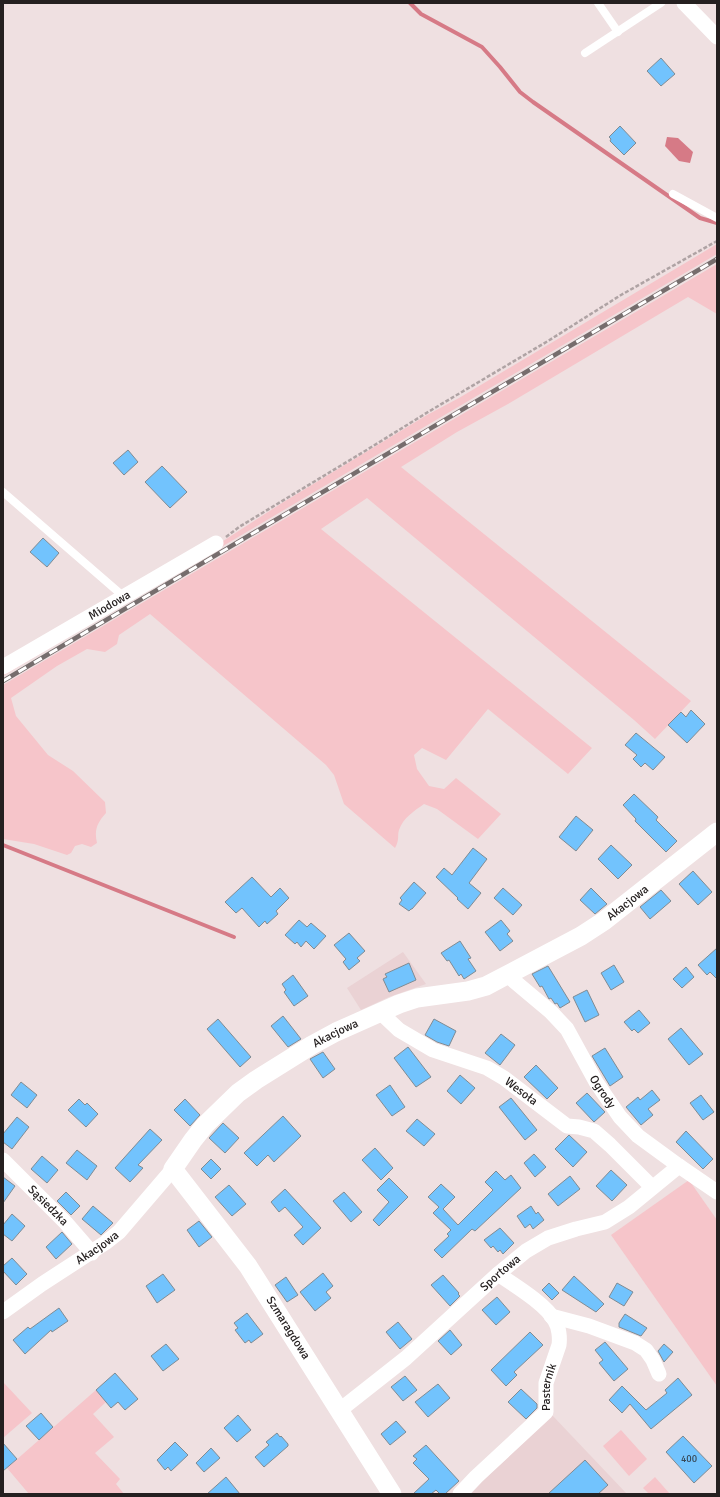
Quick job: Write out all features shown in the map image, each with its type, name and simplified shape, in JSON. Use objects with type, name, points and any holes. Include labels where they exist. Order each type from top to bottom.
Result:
[{"type":"street","points":[[684,3],[717,37]]},
{"type":"street","name":"Miodowa","points":[[3,667],[216,543]]},
{"type":"street","name":"Akacjowa","points":[[3,1312],[119,1232],[173,1169],[205,1125],[238,1093],[256,1080],[312,1045],[336,1032],[380,1012],[417,998],[468,991],[486,986],[581,936],[604,921],[717,832]]},
{"type":"street","name":"Ogrody","points":[[507,975],[551,1012],[567,1029],[596,1082],[620,1117],[638,1136],[717,1192]]},
{"type":"street","name":"Wesoła","points":[[380,1012],[399,1030],[433,1050],[487,1068],[499,1074],[567,1126],[579,1127],[594,1132],[610,1145],[652,1187]]},
{"type":"street","name":"Sąsiedzka","points":[[3,1160],[66,1223],[92,1252]]},
{"type":"street","name":"Sportowa","points":[[340,1410],[406,1358],[498,1274],[526,1251],[548,1238],[576,1229],[606,1222],[629,1207],[679,1166]]},
{"type":"street","name":"Szmaragdowa","points":[[173,1169],[248,1266],[392,1494]]},
{"type":"street","name":"Pasternik","points":[[460,1494],[476,1477],[546,1412],[546,1383],[550,1368],[557,1354],[560,1339],[555,1321],[544,1308],[498,1274]]},
{"type":"street","points":[[551,1316],[589,1326],[635,1343],[646,1350],[653,1360],[659,1374]]},
{"type":"lane","points":[[598,3],[618,32]]},
{"type":"lane","points":[[585,53],[661,3]]},
{"type":"lane","points":[[673,194],[717,218]]},
{"type":"lane","points":[[3,492],[123,596]]},
{"type":"path","points":[[216,543],[239,527],[428,412],[621,296],[717,241]]},
{"type":"shaded area","points":[[667,137],[678,138],[693,152],[690,163],[679,161],[665,146]]},
{"type":"shaded area","points":[[717,244],[717,254],[3,676],[3,669],[217,545],[282,503],[427,415],[459,398]]},
{"type":"shaded area","points":[[717,264],[717,314],[688,297],[508,404],[457,432],[401,467],[691,701],[655,739],[367,498],[321,529],[592,748],[568,774],[488,709],[446,760],[422,748],[414,755],[417,769],[429,786],[444,789],[456,778],[501,814],[478,839],[437,809],[424,804],[409,815],[403,822],[399,830],[395,848],[344,804],[334,775],[326,765],[150,614],[119,635],[117,644],[105,652],[87,649],[57,666],[11,698],[16,716],[48,755],[73,771],[105,802],[106,813],[98,823],[96,830],[97,843],[91,847],[82,844],[75,846],[71,853],[67,855],[34,844],[3,839],[3,685]]},
{"type":"shaded area","points":[[403,952],[426,984],[389,997],[361,1010],[347,988]]},
{"type":"shaded area","points":[[689,1180],[717,1220],[717,1386],[611,1235]]},
{"type":"shaded area","points":[[3,1382],[32,1413],[3,1438]]},
{"type":"shaded area","points":[[96,1390],[106,1402],[93,1414],[114,1437],[95,1453],[120,1479],[116,1484],[124,1494],[29,1494],[7,1468]]},
{"type":"shaded area","points":[[552,1415],[627,1494],[471,1494],[483,1481]]},
{"type":"shaded area","points":[[621,1430],[647,1459],[629,1476],[603,1446]]},
{"type":"shaded area","points":[[655,1477],[670,1494],[649,1494],[643,1488]]},
{"type":"building","points":[[661,58],[675,74],[661,86],[647,71]]},
{"type":"building","points":[[620,126],[636,143],[624,155],[610,141],[611,139],[609,137]]},
{"type":"building","points":[[128,450],[138,462],[124,475],[113,463]]},
{"type":"building","points":[[162,466],[187,492],[170,508],[145,482]]},
{"type":"building","points":[[43,538],[59,553],[47,567],[30,552]]},
{"type":"building","points":[[691,710],[705,724],[687,743],[668,725],[681,712],[686,717]]},
{"type":"building","points":[[636,733],[665,757],[653,770],[645,763],[641,767],[633,759],[637,755],[625,745]]},
{"type":"building","points":[[634,794],[658,817],[656,820],[677,841],[666,852],[635,821],[636,819],[623,805]]},
{"type":"building","points":[[576,816],[593,830],[576,851],[559,837]]},
{"type":"building","points":[[611,845],[632,865],[618,879],[598,859]]},
{"type":"building","points":[[473,848],[487,859],[469,883],[481,893],[468,909],[436,877],[444,868],[452,875]]},
{"type":"building","points":[[693,871],[712,892],[698,905],[679,884]]},
{"type":"building","points":[[252,877],[271,897],[280,888],[289,898],[276,911],[278,914],[267,924],[265,921],[259,927],[242,908],[236,913],[225,902]]},
{"type":"building","points":[[414,882],[426,893],[409,911],[399,904],[402,900],[400,898]]},
{"type":"building","points":[[503,888],[522,905],[513,915],[494,898]]},
{"type":"building","points":[[591,888],[607,904],[595,914],[580,900]]},
{"type":"building","points":[[661,890],[671,901],[650,919],[640,907]]},
{"type":"building","points":[[299,920],[307,927],[311,923],[326,936],[314,949],[306,941],[301,947],[297,942],[295,944],[285,935]]},
{"type":"building","points":[[501,920],[510,931],[507,934],[513,941],[500,951],[485,932]]},
{"type":"building","points":[[349,933],[365,951],[357,958],[360,961],[349,970],[343,962],[346,959],[334,945]]},
{"type":"building","points":[[460,941],[471,958],[468,959],[476,971],[464,979],[461,974],[459,976],[449,960],[447,961],[441,953]]},
{"type":"building","points":[[717,948],[717,979],[710,972],[707,975],[698,965]]},
{"type":"building","points":[[409,963],[416,980],[389,992],[383,979],[387,977],[385,974]]},
{"type":"building","points":[[614,965],[624,982],[611,990],[601,973]]},
{"type":"building","points":[[548,966],[570,1002],[560,1008],[551,998],[549,999],[542,986],[540,987],[532,974]]},
{"type":"building","points":[[686,967],[694,977],[682,988],[673,979]]},
{"type":"building","points":[[293,975],[308,996],[294,1006],[284,992],[286,990],[282,984]]},
{"type":"building","points":[[587,990],[599,1015],[585,1022],[573,997]]},
{"type":"building","points":[[639,1010],[650,1023],[638,1033],[634,1029],[632,1031],[624,1022]]},
{"type":"building","points":[[283,1016],[301,1039],[288,1047],[271,1026]]},
{"type":"building","points":[[218,1019],[251,1057],[240,1067],[207,1029]]},
{"type":"building","points":[[434,1019],[456,1031],[449,1046],[437,1042],[425,1035]]},
{"type":"building","points":[[681,1028],[703,1054],[689,1065],[668,1039]]},
{"type":"building","points":[[501,1034],[515,1045],[500,1065],[485,1053]]},
{"type":"building","points":[[408,1047],[431,1077],[416,1087],[394,1058]]},
{"type":"building","points":[[605,1048],[623,1077],[610,1086],[592,1056]]},
{"type":"building","points":[[323,1052],[335,1069],[323,1078],[310,1059]]},
{"type":"building","points":[[536,1065],[558,1088],[547,1099],[524,1077]]},
{"type":"building","points":[[460,1075],[475,1088],[461,1104],[447,1091]]},
{"type":"building","points":[[21,1082],[37,1095],[27,1108],[11,1095]]},
{"type":"building","points":[[390,1085],[405,1107],[392,1116],[376,1095]]},
{"type":"building","points":[[652,1090],[660,1100],[648,1109],[653,1115],[641,1125],[626,1107],[638,1097],[640,1100]]},
{"type":"building","points":[[587,1093],[605,1112],[594,1122],[576,1103]]},
{"type":"building","points":[[701,1095],[714,1112],[703,1120],[690,1103]]},
{"type":"building","points":[[511,1098],[537,1130],[525,1140],[499,1107]]},
{"type":"building","points":[[79,1099],[85,1105],[87,1103],[98,1114],[86,1127],[68,1110]]},
{"type":"building","points":[[185,1099],[200,1115],[190,1126],[174,1110]]},
{"type":"building","points":[[283,1116],[301,1136],[274,1162],[268,1155],[257,1166],[244,1153]]},
{"type":"building","points":[[17,1117],[29,1127],[12,1149],[3,1142],[3,1134]]},
{"type":"building","points":[[417,1119],[435,1134],[424,1146],[406,1131]]},
{"type":"building","points":[[223,1123],[239,1138],[225,1153],[209,1138]]},
{"type":"building","points":[[150,1129],[162,1140],[138,1165],[143,1168],[130,1182],[115,1168]]},
{"type":"building","points":[[686,1131],[713,1159],[703,1169],[676,1142]]},
{"type":"building","points":[[569,1135],[587,1152],[573,1167],[555,1149]]},
{"type":"building","points":[[375,1148],[393,1168],[381,1180],[362,1160]]},
{"type":"building","points":[[77,1150],[97,1166],[87,1180],[66,1163]]},
{"type":"building","points":[[534,1154],[546,1167],[535,1177],[524,1163]]},
{"type":"building","points":[[42,1156],[58,1170],[47,1183],[31,1169]]},
{"type":"building","points":[[211,1159],[221,1169],[211,1179],[201,1169]]},
{"type":"building","points":[[611,1170],[627,1185],[612,1201],[596,1186]]},
{"type":"building","points":[[496,1171],[505,1180],[511,1175],[521,1188],[475,1231],[472,1229],[442,1258],[434,1250],[449,1236],[447,1234],[451,1230],[433,1213],[439,1207],[428,1197],[441,1184],[455,1197],[443,1209],[458,1225],[493,1190],[485,1182]]},
{"type":"building","points":[[570,1176],[580,1189],[558,1206],[548,1194]]},
{"type":"building","points":[[3,1177],[15,1186],[3,1203]]},
{"type":"building","points":[[389,1178],[408,1197],[379,1226],[373,1220],[389,1202],[377,1190]]},
{"type":"building","points":[[229,1185],[246,1204],[232,1216],[215,1197]]},
{"type":"building","points":[[285,1189],[321,1228],[303,1245],[294,1235],[303,1227],[285,1207],[279,1212],[271,1202]]},
{"type":"building","points":[[66,1192],[80,1206],[71,1215],[57,1201]]},
{"type":"building","points":[[344,1192],[362,1212],[351,1222],[333,1201]]},
{"type":"building","points":[[93,1206],[113,1223],[101,1235],[82,1219]]},
{"type":"building","points":[[531,1206],[536,1214],[538,1212],[544,1220],[533,1229],[530,1224],[525,1228],[517,1216]]},
{"type":"building","points":[[12,1214],[25,1226],[12,1241],[3,1234],[3,1225]]},
{"type":"building","points":[[199,1221],[212,1237],[199,1247],[187,1230]]},
{"type":"building","points":[[500,1228],[514,1243],[503,1254],[500,1250],[498,1252],[493,1246],[491,1248],[484,1240]]},
{"type":"building","points":[[62,1232],[72,1244],[56,1259],[46,1247]]},
{"type":"building","points":[[12,1258],[27,1274],[16,1285],[3,1271],[3,1266]]},
{"type":"building","points":[[323,1273],[333,1286],[326,1292],[331,1298],[315,1311],[300,1292]]},
{"type":"building","points":[[163,1274],[175,1290],[157,1303],[146,1286]]},
{"type":"building","points":[[443,1275],[460,1296],[450,1306],[431,1285]]},
{"type":"building","points":[[574,1276],[604,1304],[596,1312],[562,1290]]},
{"type":"building","points":[[286,1277],[298,1295],[287,1302],[275,1285]]},
{"type":"building","points":[[549,1283],[559,1293],[552,1300],[542,1290]]},
{"type":"building","points":[[617,1283],[633,1292],[624,1306],[609,1297]]},
{"type":"building","points":[[497,1297],[510,1312],[496,1325],[482,1310]]},
{"type":"building","points":[[59,1308],[68,1321],[52,1332],[51,1330],[25,1354],[13,1340],[28,1327],[30,1329]]},
{"type":"building","points":[[247,1313],[263,1334],[251,1343],[249,1340],[245,1343],[235,1330],[238,1328],[234,1323]]},
{"type":"building","points":[[625,1314],[647,1328],[641,1336],[619,1327],[619,1323]]},
{"type":"building","points":[[398,1322],[412,1339],[400,1349],[386,1332]]},
{"type":"building","points":[[450,1330],[462,1345],[451,1355],[438,1341]]},
{"type":"building","points":[[530,1332],[543,1345],[514,1372],[517,1375],[506,1386],[491,1370]]},
{"type":"building","points":[[605,1342],[628,1369],[614,1381],[599,1363],[603,1360],[595,1350]]},
{"type":"building","points":[[166,1344],[179,1359],[163,1371],[151,1356]]},
{"type":"building","points":[[664,1344],[673,1352],[664,1362],[658,1351]]},
{"type":"building","points":[[115,1373],[138,1399],[125,1410],[118,1402],[111,1408],[96,1390]]},
{"type":"building","points":[[405,1376],[417,1390],[403,1401],[391,1387]]},
{"type":"building","points":[[678,1378],[692,1395],[651,1429],[630,1404],[622,1413],[609,1400],[622,1386],[646,1410],[667,1393],[665,1390]]},
{"type":"building","points":[[438,1384],[450,1398],[428,1417],[415,1402]]},
{"type":"building","points":[[521,1389],[537,1404],[537,1408],[526,1419],[508,1402]]},
{"type":"building","points":[[41,1413],[53,1427],[39,1440],[26,1426]]},
{"type":"building","points":[[238,1415],[251,1430],[237,1442],[224,1428]]},
{"type":"building","points":[[396,1421],[406,1432],[390,1445],[381,1434]]},
{"type":"building","points":[[277,1433],[288,1444],[288,1446],[264,1467],[255,1457],[269,1445],[266,1442]]},
{"type":"building","points":[[683,1436],[712,1466],[694,1483],[666,1452]]},
{"type":"building","points":[[175,1442],[188,1455],[171,1471],[168,1467],[165,1470],[157,1460]]},
{"type":"building","points":[[3,1443],[17,1459],[3,1471]]},
{"type":"building","points":[[426,1445],[459,1481],[445,1494],[440,1494],[436,1490],[431,1494],[413,1494],[429,1479],[413,1463],[417,1459],[413,1456]]},
{"type":"building","points":[[211,1448],[220,1458],[204,1472],[196,1463]]},
{"type":"building","points":[[585,1460],[608,1485],[598,1494],[548,1494]]},
{"type":"building","points":[[226,1477],[240,1494],[207,1494]]},
{"type":"waterway","points":[[410,3],[421,14],[482,47],[520,92],[533,102],[700,218],[717,223]]},
{"type":"waterway","points":[[3,845],[234,937]]},
{"type":"railway","points":[[3,681],[717,259]]}]
